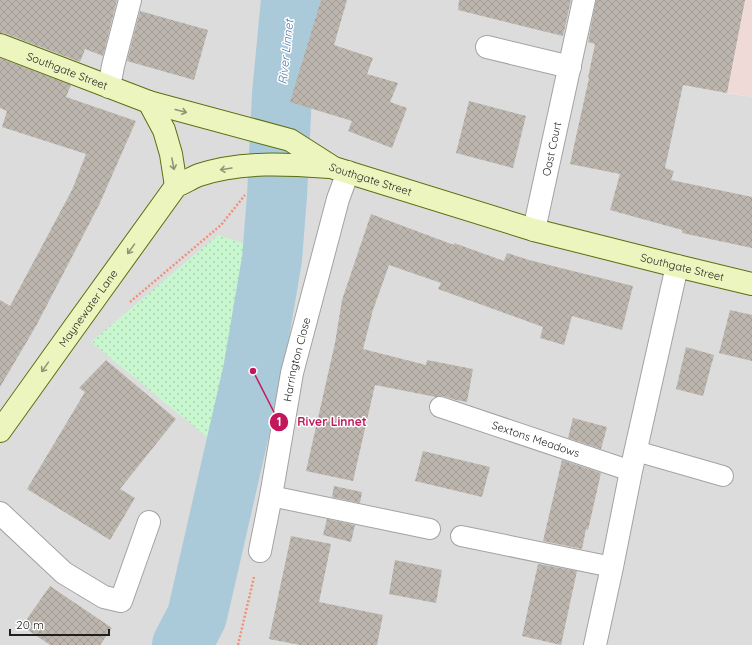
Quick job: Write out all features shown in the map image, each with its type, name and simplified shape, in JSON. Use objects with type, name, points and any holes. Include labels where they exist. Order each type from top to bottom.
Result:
[{"type":"street","points":[[109,87],[130,0]]},
{"type":"street","name":"Oast Court","points":[[534,230],[584,0]]},
{"type":"street","name":"Southgate Street","points":[[0,45],[149,102],[290,140],[341,170],[534,230],[752,284]]},
{"type":"street","points":[[487,47],[570,67]]},
{"type":"street","points":[[149,102],[164,130],[171,154],[176,186]]},
{"type":"street","name":"Maynewater Lane","points":[[0,430],[176,186],[197,176],[224,169],[265,165],[289,164],[341,170]]},
{"type":"street","name":"Harrington Close","points":[[260,552],[292,373],[338,199],[341,170]]},
{"type":"street","points":[[595,645],[633,461],[677,266]]},
{"type":"street","points":[[0,513],[64,573],[104,596],[121,601],[148,522]]},
{"type":"lane","name":"Sextons Meadows","points":[[440,407],[633,461],[723,476]]},
{"type":"lane","points":[[271,496],[430,529]]},
{"type":"lane","points":[[461,536],[612,567]]},
{"type":"path","points":[[127,304],[221,225],[245,194]]},
{"type":"path","points":[[238,645],[260,552]]},
{"type":"shaded area","points":[[0,0],[663,0],[727,93],[752,97],[752,645],[0,645]]},
{"type":"shaded area","points":[[663,0],[752,0],[752,97],[648,78]]},
{"type":"green space","points":[[218,235],[265,250],[249,364],[225,452],[91,342]]},
{"type":"pier","points":[[265,103],[290,110],[289,188],[264,191]]},
{"type":"building","points":[[0,0],[117,0],[103,56],[85,49],[80,62],[4,33],[0,33]]},
{"type":"building","points":[[321,0],[347,0],[334,45],[373,58],[367,74],[398,83],[390,102],[407,108],[392,148],[348,131],[352,121],[290,102]]},
{"type":"building","points":[[459,0],[571,0],[563,36],[458,10]]},
{"type":"building","points":[[596,0],[745,0],[727,93],[683,85],[665,168],[674,171],[671,180],[752,197],[752,248],[682,233],[682,230],[610,210],[620,174],[570,164],[595,44],[588,42]]},
{"type":"building","points":[[140,11],[208,30],[194,80],[127,61]]},
{"type":"building","points":[[0,58],[71,85],[66,97],[136,121],[99,205],[36,326],[0,387],[0,300],[10,306],[72,190],[86,154],[2,127],[7,111],[0,108]]},
{"type":"building","points":[[469,101],[526,116],[513,168],[456,153]]},
{"type":"building","points":[[371,214],[454,245],[454,243],[504,261],[507,253],[633,286],[622,330],[572,316],[564,345],[540,338],[543,327],[438,289],[441,283],[389,265],[373,310],[363,349],[426,365],[427,360],[473,369],[467,402],[443,396],[436,397],[375,385],[353,481],[306,471],[335,343],[342,300]]},
{"type":"building","points":[[730,310],[752,315],[752,361],[719,353]]},
{"type":"building","points":[[686,347],[714,355],[703,396],[676,389]]},
{"type":"building","points":[[106,360],[176,419],[120,489],[135,498],[110,540],[27,489],[85,392],[79,388]]},
{"type":"building","points":[[573,418],[607,427],[601,449],[568,438]]},
{"type":"building","points":[[423,451],[490,467],[482,497],[415,481]]},
{"type":"building","points":[[562,460],[601,473],[588,530],[586,529],[582,549],[543,541]]},
{"type":"building","points":[[334,486],[362,492],[360,503],[332,497]]},
{"type":"building","points":[[327,519],[355,525],[351,542],[323,535]]},
{"type":"building","points":[[291,536],[331,544],[319,602],[383,615],[377,645],[300,645],[269,639]]},
{"type":"building","points":[[395,560],[442,570],[436,603],[389,594]]},
{"type":"building","points":[[538,564],[577,571],[561,645],[522,636]]},
{"type":"building","points":[[50,586],[112,628],[100,645],[50,645],[22,626]]},
{"type":"waterway","name":"River Linnet","points":[[182,645],[197,616],[253,371],[272,259],[282,94],[291,0]]},
{"type":"place","name":"River Linnet","points":[[253,371]]}]
